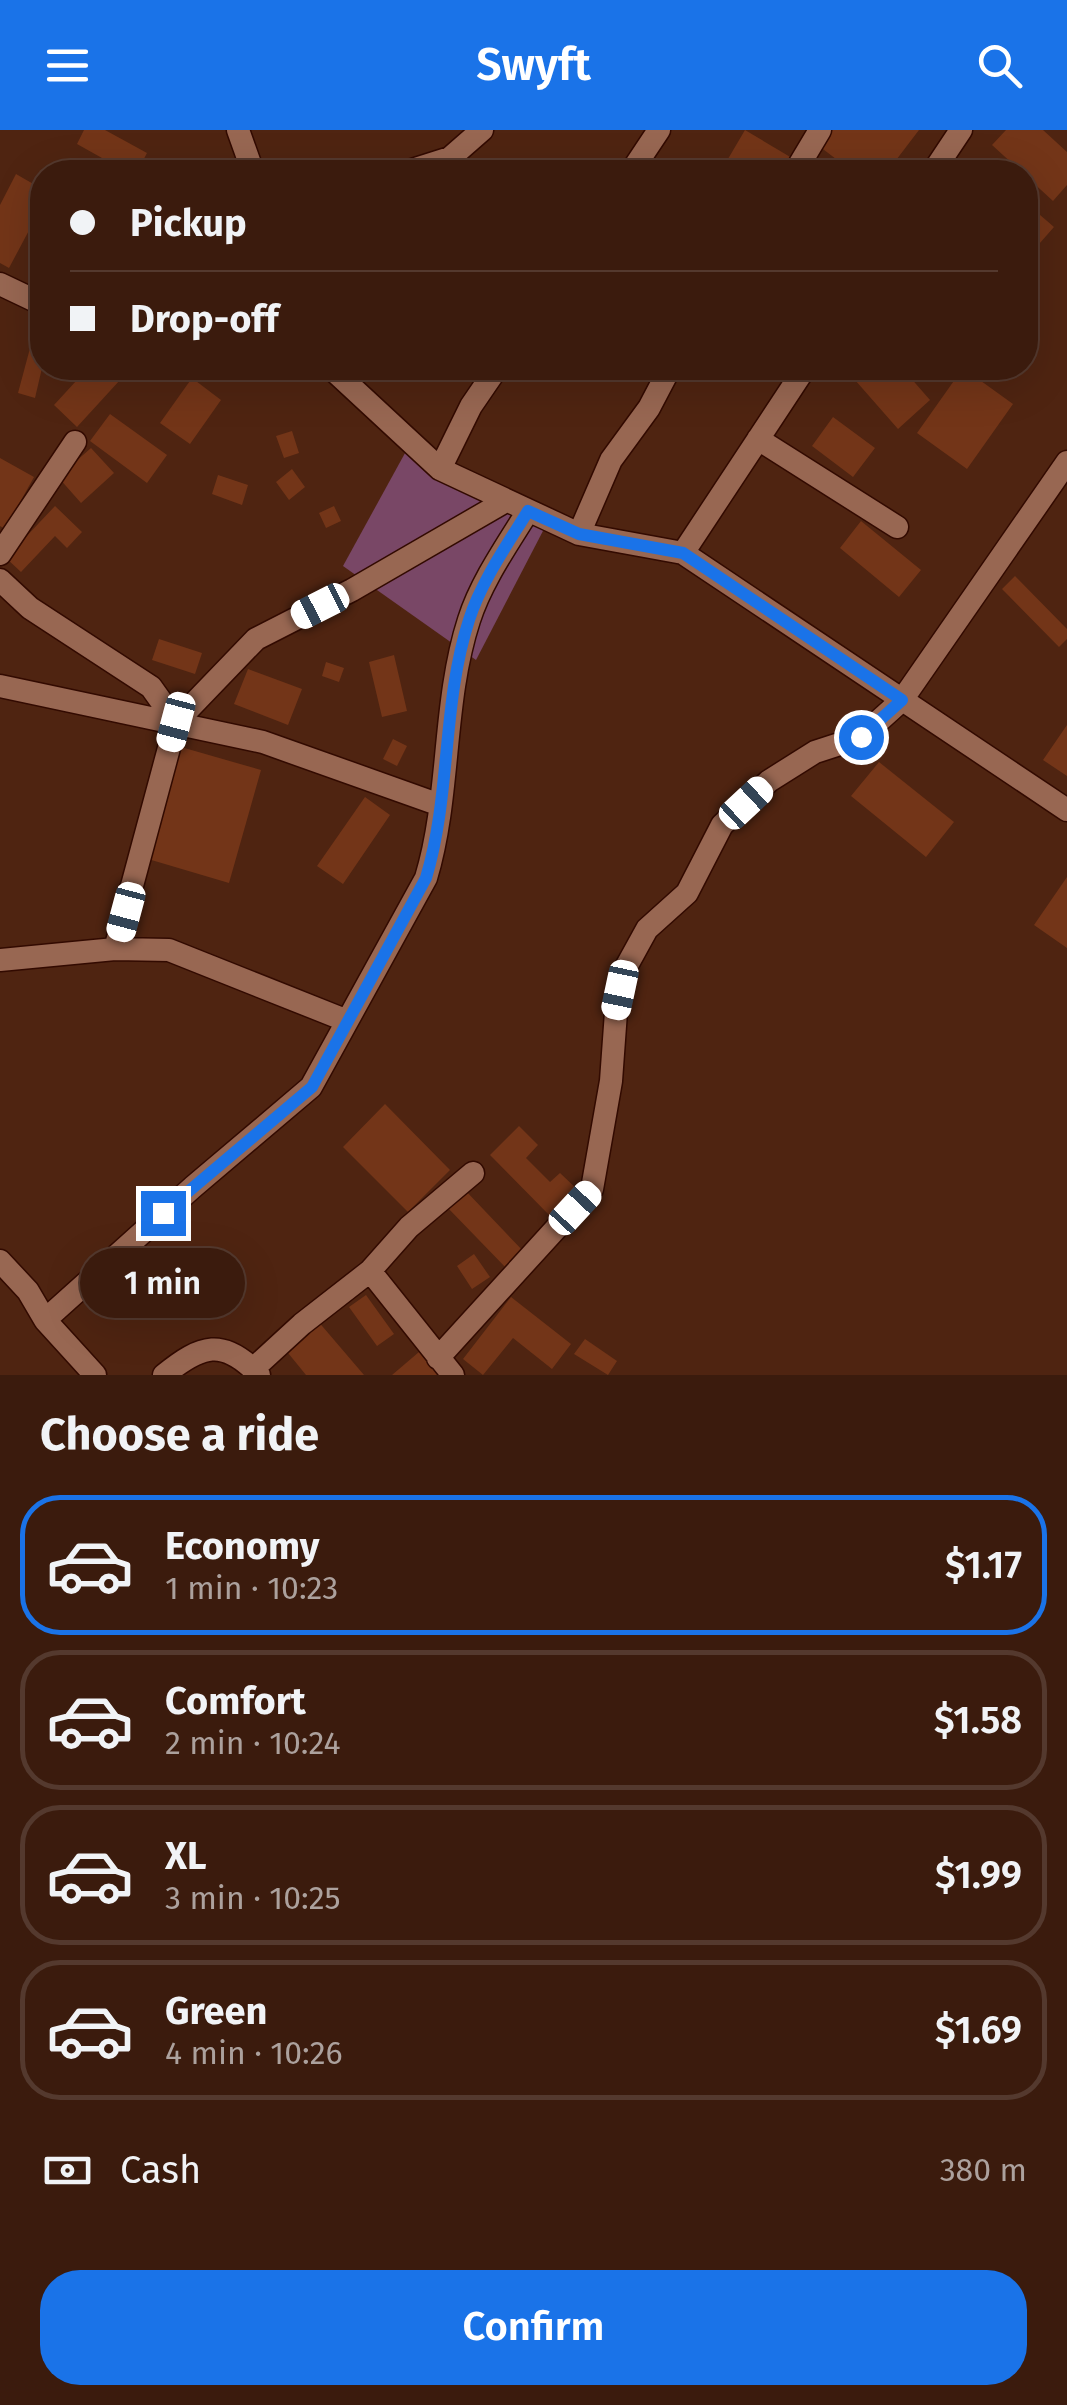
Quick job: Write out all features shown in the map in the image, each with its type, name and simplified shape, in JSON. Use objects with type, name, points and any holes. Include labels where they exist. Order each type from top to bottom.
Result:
[{"type":"street","points":[[238,130],[249,160]]},
{"type":"street","points":[[444,160],[482,130]]},
{"type":"street","points":[[802,160],[820,130]]},
{"type":"street","points":[[941,160],[961,130]]},
{"type":"street","points":[[636,160],[648,134]]},
{"type":"street","points":[[0,284],[30,298]]},
{"type":"street","points":[[344,380],[440,468],[504,502],[579,534],[683,553],[1067,810]]},
{"type":"street","points":[[440,468],[488,380]]},
{"type":"street","points":[[579,534],[611,460],[649,408],[664,380]]},
{"type":"street","points":[[683,553],[797,380]]},
{"type":"street","points":[[758,439],[897,528]]},
{"type":"street","points":[[0,554],[74,442]]},
{"type":"street","points":[[370,1271],[446,1367],[592,1189],[625,969],[647,928],[686,893],[722,825],[770,781],[815,752],[861,737],[902,700],[1067,462]]},
{"type":"street","points":[[115,949],[176,722],[256,639],[352,590],[504,502]]},
{"type":"street","points":[[45,1320],[193,1186],[312,1087],[345,1020],[426,878],[436,847],[469,619],[528,511]]},
{"type":"street","points":[[0,580],[64,633],[130,670],[151,688],[176,722]]},
{"type":"street","points":[[0,686],[263,742],[440,805]]},
{"type":"street","points":[[0,960],[115,949],[168,950],[345,1020]]},
{"type":"street","points":[[164,1375],[192,1352],[217,1348],[245,1360],[256,1372],[302,1324],[370,1271],[409,1227],[472,1174]]},
{"type":"street","points":[[0,1261],[28,1291],[45,1320],[95,1375]]},
{"type":"shaded area","points":[[410,444],[544,529],[476,660],[343,566]]},
{"type":"building","points":[[84,130],[105,130],[147,153],[143,160],[106,160],[77,144]]},
{"type":"building","points":[[745,130],[792,158],[791,160],[727,160]]},
{"type":"building","points":[[825,130],[919,130],[896,160],[837,160],[815,143]]},
{"type":"building","points":[[1006,130],[1043,130],[1067,152],[1067,185],[1053,201],[1038,187],[1038,160],[1008,160],[992,145]]},
{"type":"building","points":[[16,174],[30,182],[30,229],[9,268],[0,263],[0,205]]},
{"type":"building","points":[[1038,213],[1054,227],[1038,245]]},
{"type":"building","points":[[30,348],[30,380],[39,380],[35,398],[18,393]]},
{"type":"building","points":[[77,380],[120,380],[77,427],[54,405]]},
{"type":"building","points":[[191,380],[221,400],[190,444],[160,423]]},
{"type":"building","points":[[855,380],[912,380],[930,400],[898,429]]},
{"type":"building","points":[[955,380],[980,380],[1013,404],[967,469],[917,433]]},
{"type":"building","points":[[110,414],[167,455],[147,483],[90,441]]},
{"type":"building","points":[[833,417],[875,448],[853,477],[812,446]]},
{"type":"building","points":[[292,431],[299,453],[284,458],[276,436]]},
{"type":"building","points":[[91,448],[114,473],[81,503],[58,477]]},
{"type":"building","points":[[0,458],[34,477],[5,529],[0,526]]},
{"type":"building","points":[[292,469],[305,487],[289,500],[276,482]]},
{"type":"building","points":[[218,475],[248,485],[242,505],[212,494]]},
{"type":"building","points":[[55,506],[82,532],[67,548],[55,536],[21,572],[6,558]]},
{"type":"building","points":[[334,506],[341,521],[326,528],[319,513]]},
{"type":"building","points":[[861,521],[921,570],[899,597],[840,548]]},
{"type":"building","points":[[1015,576],[1067,629],[1067,639],[1059,647],[1002,589]]},
{"type":"building","points":[[159,639],[202,653],[195,674],[152,660]]},
{"type":"building","points":[[394,655],[407,711],[382,717],[369,662]]},
{"type":"building","points":[[326,662],[344,668],[339,682],[322,676]]},
{"type":"building","points":[[248,669],[302,689],[288,725],[234,704]]},
{"type":"building","points":[[1067,725],[1067,776],[1043,760]]},
{"type":"building","points":[[393,739],[407,746],[397,766],[383,759]]},
{"type":"building","points":[[181,747],[261,770],[229,883],[148,859]]},
{"type":"building","points":[[879,762],[954,822],[926,857],[851,796]]},
{"type":"building","points":[[365,797],[390,815],[343,884],[317,866]]},
{"type":"building","points":[[1067,877],[1067,948],[1034,925]]},
{"type":"building","points":[[385,1104],[450,1170],[408,1212],[343,1147]]},
{"type":"building","points":[[519,1126],[538,1145],[526,1158],[550,1182],[560,1173],[580,1192],[553,1219],[490,1155]]},
{"type":"building","points":[[464,1189],[526,1254],[509,1271],[446,1206]]},
{"type":"building","points":[[474,1254],[490,1277],[472,1289],[457,1266]]},
{"type":"building","points":[[366,1295],[394,1334],[377,1346],[349,1307]]},
{"type":"building","points":[[511,1297],[571,1344],[552,1369],[513,1338],[483,1375],[463,1359]]},
{"type":"building","points":[[317,1320],[364,1375],[306,1375],[284,1348]]},
{"type":"building","points":[[585,1339],[617,1361],[608,1375],[574,1354]]},
{"type":"building","points":[[419,1352],[438,1375],[392,1375]]},
{"type":"route","points":[[163,1213],[312,1087],[345,1020],[426,878],[436,847],[455,691],[469,619],[528,511],[579,534],[683,553],[902,700],[861,737]]}]
